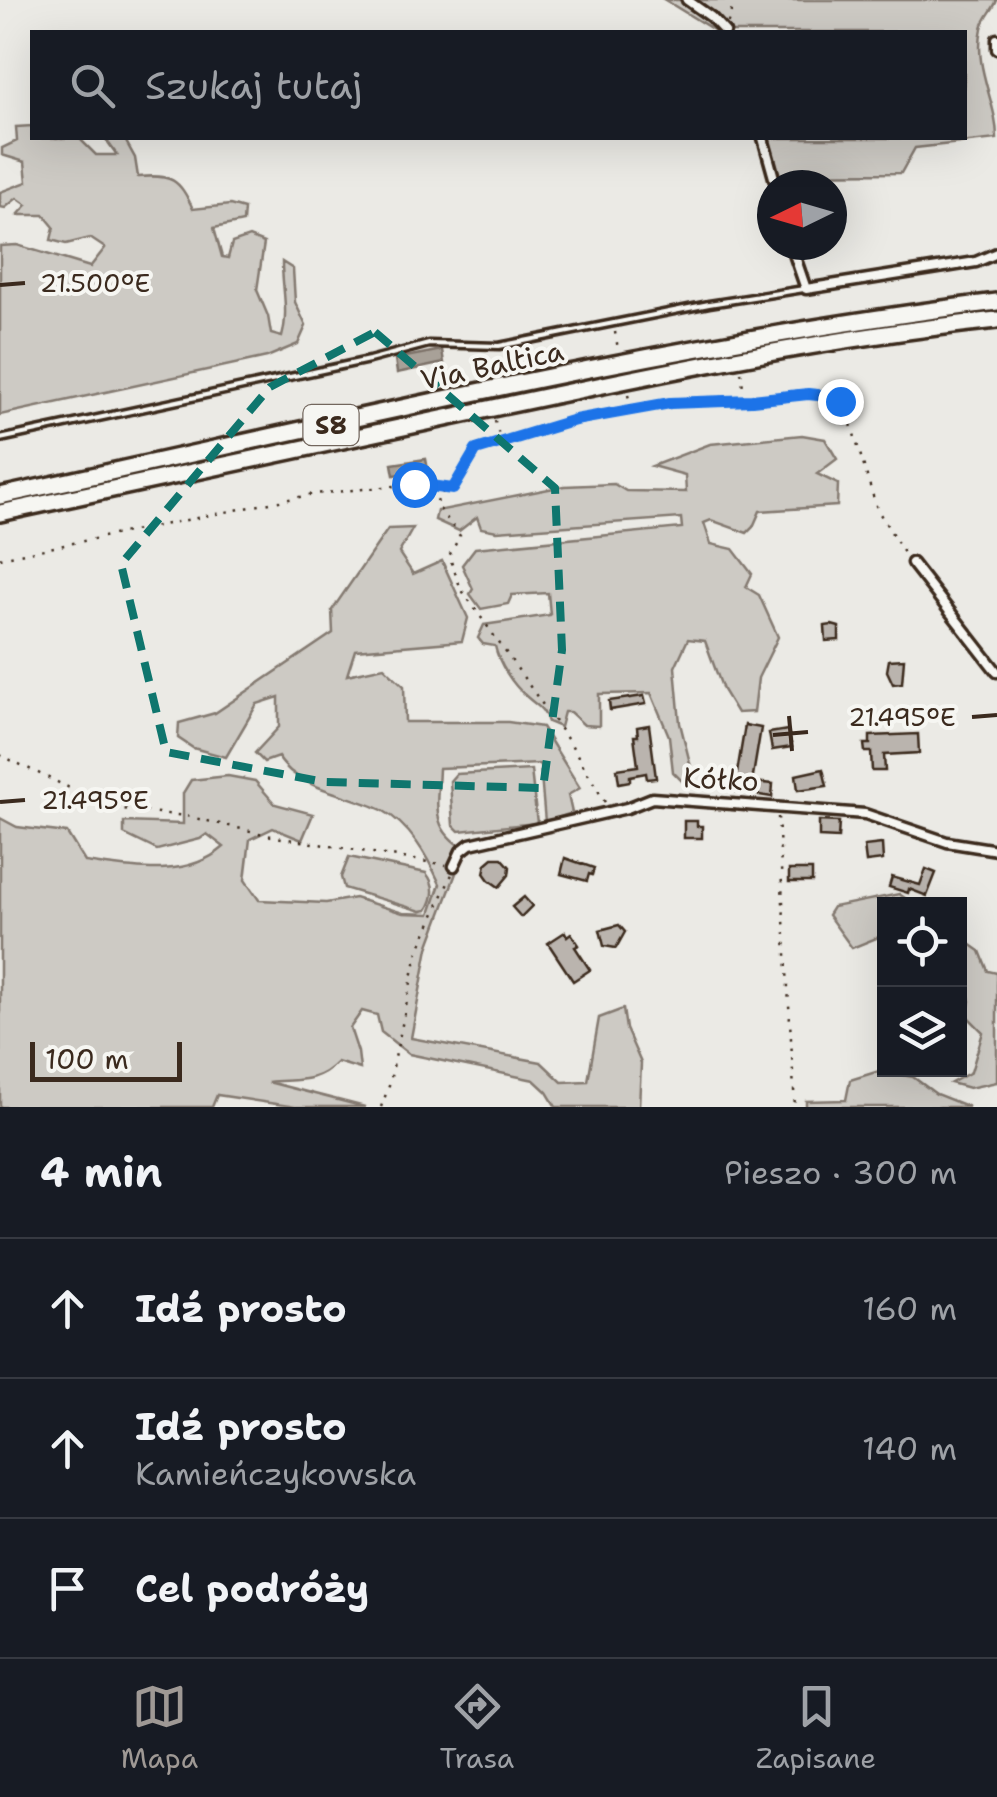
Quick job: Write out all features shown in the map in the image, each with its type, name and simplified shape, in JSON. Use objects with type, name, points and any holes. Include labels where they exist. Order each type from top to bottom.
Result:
[{"type":"highway","name":"Via Baltica","points":[[0,496],[662,355],[838,323],[997,302]]},
{"type":"highway","name":"Via Baltica","points":[[0,513],[587,387],[810,345],[997,320]]},
{"type":"highway","points":[[949,325],[997,328]]},
{"type":"street","points":[[687,0],[723,30]]},
{"type":"street","points":[[997,39],[997,50]]},
{"type":"street","points":[[764,140],[772,170]]},
{"type":"street","points":[[796,260],[806,289],[976,262],[997,252]]},
{"type":"street","points":[[912,564],[997,672]]},
{"type":"street","name":"Kółko","points":[[454,866],[460,851],[470,844],[610,812],[652,798],[864,814],[946,842],[997,850]]},
{"type":"lane","points":[[0,439],[429,344],[499,346],[806,289]]},
{"type":"path","points":[[726,30],[734,0]]},
{"type":"path","points":[[613,323],[618,350]]},
{"type":"path","points":[[740,372],[742,385]]},
{"type":"path","points":[[0,558],[314,494],[414,484],[453,489],[476,450],[575,420],[670,403],[808,394],[840,401],[847,410],[877,509],[912,564]]},
{"type":"path","points":[[628,395],[632,410]]},
{"type":"path","points":[[496,422],[499,437]]},
{"type":"path","points":[[444,490],[436,504],[460,536],[449,556],[461,589],[572,746],[610,812]]},
{"type":"path","points":[[0,755],[112,808],[186,816],[276,837],[454,866],[417,954],[381,1107]]},
{"type":"path","points":[[778,806],[795,1107]]},
{"type":"highlighted area","points":[[375,332],[555,488],[562,650],[543,788],[324,782],[166,752],[121,564],[270,387]]},
{"type":"shaded area","points":[[665,0],[997,0],[983,24],[980,43],[997,139],[915,148],[901,173],[778,170],[769,140],[967,140],[967,30],[714,30]]},
{"type":"shaded area","points":[[30,126],[30,140],[81,140],[96,155],[117,155],[106,140],[125,140],[135,158],[138,177],[173,181],[193,209],[230,205],[244,209],[243,222],[214,228],[222,257],[228,258],[232,243],[249,237],[264,243],[257,290],[271,334],[282,337],[282,262],[293,269],[295,302],[306,326],[298,344],[267,357],[0,415],[0,246],[17,245],[90,267],[105,248],[90,238],[66,244],[51,240],[54,227],[44,215],[18,215],[27,205],[17,198],[5,208],[0,207],[0,192],[27,182],[25,162],[2,155],[2,148],[17,141],[16,127]]},
{"type":"shaded area","points":[[442,350],[444,363],[397,373],[395,359]]},
{"type":"shaded area","points":[[802,435],[825,439],[837,459],[817,474],[838,484],[837,506],[760,511],[747,533],[711,520],[704,523],[711,544],[733,549],[752,574],[746,587],[759,595],[778,637],[758,678],[754,712],[737,713],[723,690],[705,641],[688,639],[675,667],[680,723],[693,775],[684,783],[673,772],[669,736],[651,693],[599,694],[599,726],[584,725],[570,712],[564,712],[560,727],[548,722],[542,710],[511,680],[495,646],[483,644],[478,638],[484,625],[550,615],[548,593],[512,595],[508,604],[481,609],[470,594],[473,589],[462,565],[475,548],[682,528],[681,518],[497,531],[481,528],[477,517],[459,531],[435,520],[437,511],[564,486],[614,484],[626,491],[686,492],[685,475],[652,466],[710,444]]},
{"type":"shaded area","points":[[426,459],[428,470],[394,475],[392,464]]},
{"type":"shaded area","points":[[413,528],[399,553],[413,574],[442,561],[468,618],[462,641],[355,650],[347,675],[384,667],[404,686],[405,722],[508,722],[542,727],[580,788],[568,795],[572,813],[545,822],[540,764],[439,768],[437,804],[441,824],[465,849],[428,948],[411,1038],[541,1062],[562,1082],[588,1081],[599,1018],[623,1009],[626,1029],[641,1063],[639,1107],[556,1107],[534,1080],[409,1054],[381,1032],[377,1015],[362,1011],[350,1028],[360,1069],[337,1062],[313,1077],[268,1082],[365,1107],[296,1107],[217,1095],[212,1107],[0,1107],[0,818],[17,827],[67,833],[85,862],[139,869],[175,868],[193,864],[224,847],[207,834],[157,850],[124,834],[124,822],[183,824],[183,793],[191,780],[228,776],[255,781],[275,804],[313,814],[302,840],[273,828],[250,839],[245,880],[259,900],[326,903],[355,898],[403,913],[430,914],[440,884],[423,852],[401,824],[369,804],[298,777],[278,757],[264,762],[255,753],[279,727],[279,697],[257,704],[226,757],[193,748],[178,738],[179,723],[215,713],[333,633],[332,610],[388,529]]},
{"type":"shaded area","points":[[531,770],[537,823],[459,831],[453,825],[450,781],[456,774]]},
{"type":"shaded area","points":[[349,857],[426,873],[433,891],[427,910],[344,888],[341,877]]},
{"type":"shaded area","points":[[877,898],[877,938],[852,948],[828,915],[833,907]]},
{"type":"shaded area","points":[[967,942],[980,951],[988,971],[997,973],[997,1082],[969,1088],[951,1083],[971,1072],[983,1032],[967,1016]]},
{"type":"shaded area","points":[[877,1072],[877,1077],[913,1077],[936,1094],[969,1107],[806,1107],[806,1101],[846,1100],[850,1080]]},
{"type":"building","points":[[825,626],[839,627],[839,640],[826,641]]},
{"type":"building","points":[[904,659],[902,683],[893,684],[887,671],[889,660]]},
{"type":"building","points":[[644,696],[646,704],[610,710],[609,701]]},
{"type":"building","points":[[649,725],[656,778],[647,779],[646,773],[619,783],[617,769],[638,766],[634,736],[638,736],[637,727]]},
{"type":"building","points":[[745,725],[761,728],[752,782],[773,784],[772,797],[734,791]]},
{"type":"building","points":[[788,730],[792,747],[772,750],[769,733]]},
{"type":"building","points":[[918,734],[919,753],[884,755],[885,771],[872,771],[871,752],[865,752],[864,744],[870,744],[870,736]]},
{"type":"building","points":[[823,769],[827,786],[798,790],[796,775]]},
{"type":"building","points":[[684,821],[697,821],[697,826],[702,826],[702,838],[684,838]]},
{"type":"building","points":[[819,821],[839,822],[838,838],[819,837]]},
{"type":"building","points":[[882,844],[883,860],[866,862],[864,846]]},
{"type":"building","points":[[493,858],[502,858],[510,867],[499,887],[484,873]]},
{"type":"building","points":[[565,858],[594,868],[592,875],[587,881],[561,874]]},
{"type":"building","points":[[926,869],[936,873],[927,896],[889,887],[892,877],[920,885]]},
{"type":"building","points":[[789,870],[812,870],[812,882],[789,882]]},
{"type":"building","points":[[524,897],[532,906],[521,917],[512,907]]},
{"type":"building","points":[[619,925],[625,932],[616,948],[604,946],[600,930]]},
{"type":"building","points":[[565,932],[567,936],[571,933],[579,945],[575,947],[590,970],[573,981],[548,943]]},
{"type":"route","points":[[414,484],[453,489],[476,450],[575,420],[670,403],[808,394],[840,401]]}]
